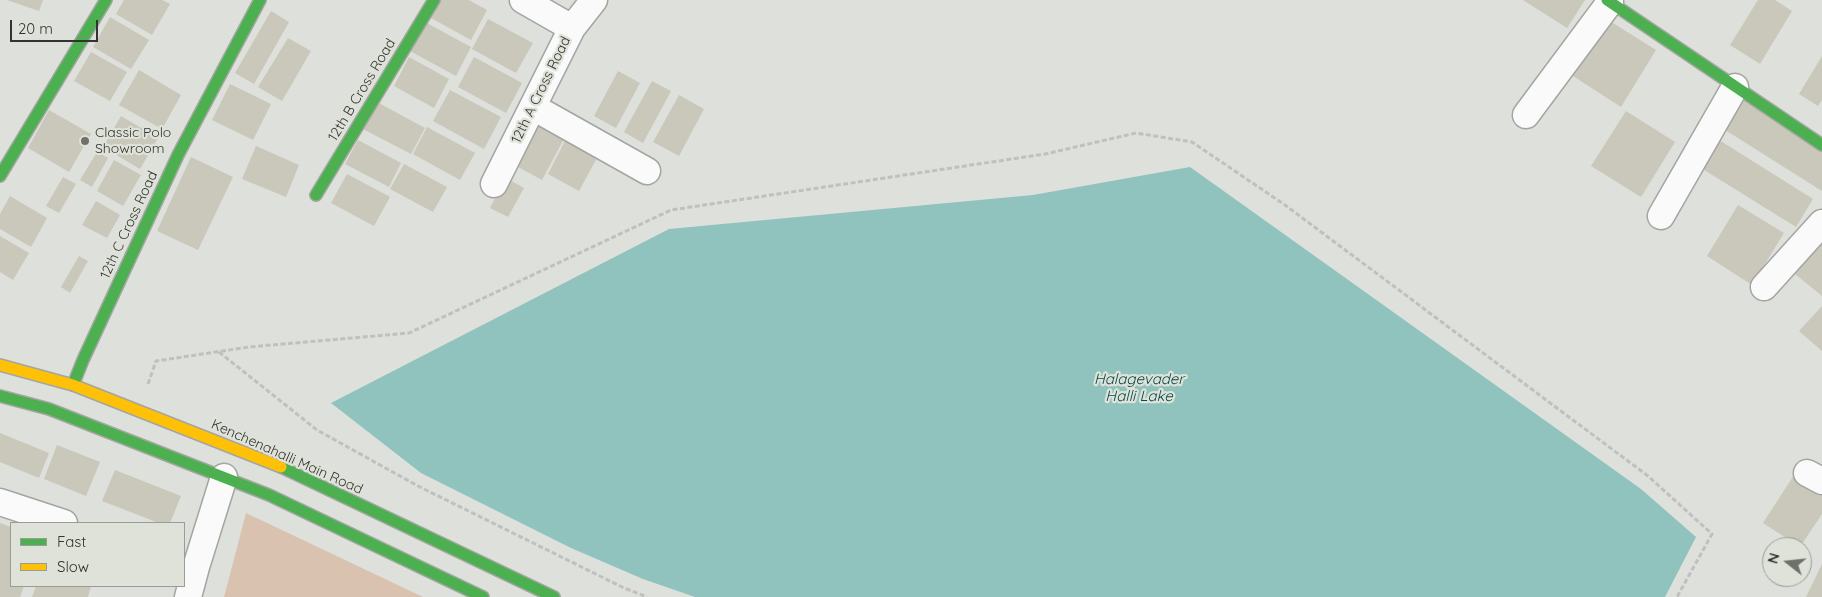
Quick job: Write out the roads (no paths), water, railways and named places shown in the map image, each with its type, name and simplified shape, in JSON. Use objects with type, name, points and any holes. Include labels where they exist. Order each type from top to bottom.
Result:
[{"type":"street","points":[[0,176],[106,0]]},
{"type":"street","name":"12th C Cross Road","points":[[73,385],[178,155],[260,0]]},
{"type":"street","name":"12th B Cross Road","points":[[316,195],[434,0]]},
{"type":"street","points":[[523,0],[572,28]]},
{"type":"street","name":"12th A Cross Road","points":[[494,184],[572,28],[594,0]]},
{"type":"street","points":[[1526,114],[1608,1],[1822,145]]},
{"type":"street","points":[[1661,216],[1735,87]]},
{"type":"street","points":[[533,107],[648,171]]},
{"type":"street","points":[[1764,287],[1822,223]]},
{"type":"street","name":"Kenchenahalli Main Road","points":[[0,365],[73,385],[281,467],[554,597]]},
{"type":"street","points":[[0,396],[49,409],[269,495],[483,597]]},
{"type":"street","points":[[188,597],[190,565],[224,477]]},
{"type":"street","points":[[0,502],[61,522]]},
{"type":"water","name":"Halagevader Halli Lake","points":[[1190,167],[1641,489],[1696,537],[1665,597],[695,597],[643,579],[571,548],[421,473],[331,403],[669,229],[1033,195]]},
{"type":"place","name":"Classic Polo Showroom","points":[[85,141]]}]
